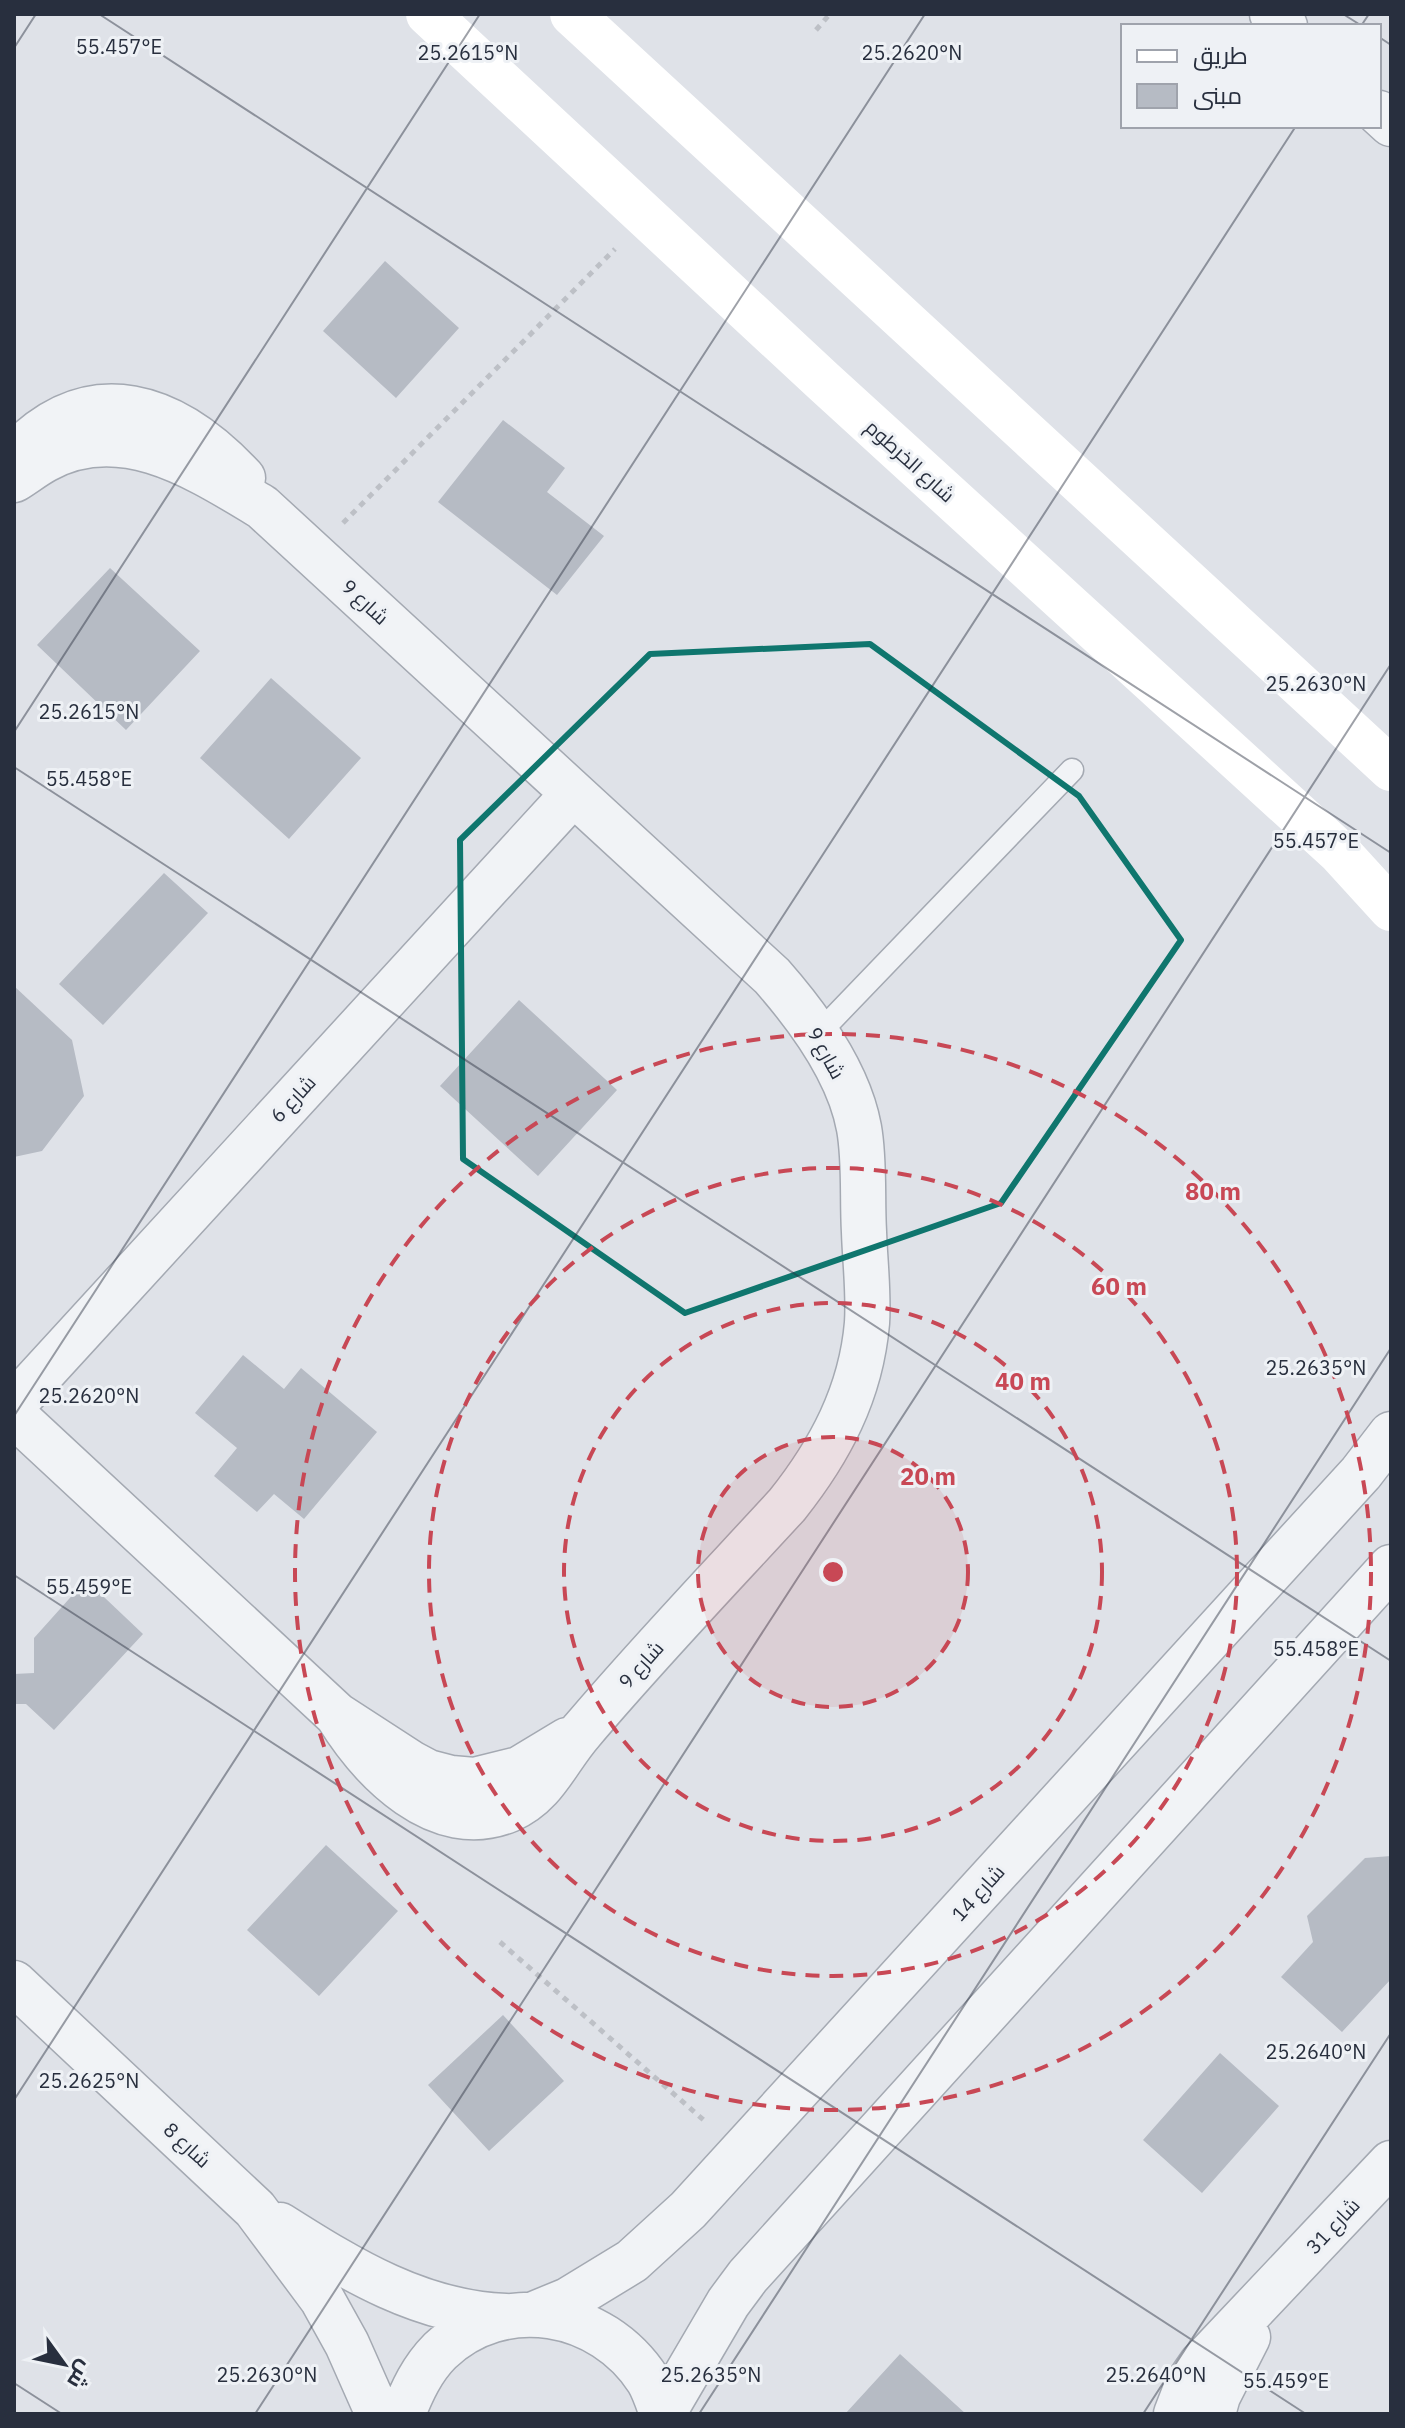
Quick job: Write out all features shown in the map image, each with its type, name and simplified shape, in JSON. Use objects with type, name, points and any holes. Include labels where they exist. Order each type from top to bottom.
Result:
[{"type":"main road","name":"شارع الخرطوم","points":[[428,14],[1339,852],[1391,909]]},
{"type":"main road","points":[[572,14],[1391,769]]},
{"type":"street","name":"شارع 9","points":[[14,455],[40,431],[66,416],[116,406],[149,412],[181,425],[219,453],[243,478],[262,507]]},
{"type":"street","name":"شارع 9","points":[[14,480],[45,459],[69,450],[117,443],[160,452],[210,476],[262,507],[772,976],[818,1034],[847,1091],[859,1128],[867,1322],[851,1399],[836,1435],[804,1483],[580,1733],[519,1769],[474,1780],[428,1772],[337,1715],[14,1415]]},
{"type":"street","name":"شارع 6","points":[[14,1404],[573,794]]},
{"type":"street","name":"شارع 14","points":[[403,2414],[415,2383],[440,2351],[473,2328],[568,2300],[632,2261],[688,2210],[1361,1473],[1391,1434]]},
{"type":"street","points":[[662,2414],[728,2303],[748,2276],[1391,1567]]},
{"type":"street","name":"شارع 8","points":[[14,1983],[255,2209],[322,2299],[347,2344],[378,2414]]},
{"type":"street","name":"شارع 31","points":[[1176,2414],[1188,2383],[1201,2364],[1391,2163]]},
{"type":"street","name":"شارع 8","points":[[255,2209],[338,2262],[394,2290],[476,2315],[569,2319],[601,2333],[628,2354],[650,2382],[662,2414]]},
{"type":"street","name":"شارع 31","points":[[1213,2414],[1226,2378],[1274,2289]]},
{"type":"lane","points":[[818,1034],[1072,770]]},
{"type":"path","points":[[816,30],[830,14]]},
{"type":"path","points":[[313,554],[647,217]]},
{"type":"path","points":[[500,1942],[741,2152]]},
{"type":"highlighted area","points":[[870,644],[1079,796],[1181,940],[1001,1203],[685,1313],[463,1159],[460,840],[650,654]]},
{"type":"building","points":[[385,261],[459,328],[396,398],[323,331]]},
{"type":"building","points":[[503,420],[565,468],[547,492],[604,536],[557,595],[438,502]]},
{"type":"building","points":[[110,568],[200,651],[126,730],[37,645]]},
{"type":"building","points":[[271,678],[361,758],[289,839],[200,758]]},
{"type":"building","points":[[164,873],[208,913],[103,1025],[59,984]]},
{"type":"building","points":[[14,986],[72,1040],[84,1096],[42,1151],[14,1157]]},
{"type":"building","points":[[519,1000],[617,1090],[538,1176],[440,1086]]},
{"type":"building","points":[[243,1355],[284,1389],[301,1368],[377,1432],[304,1519],[274,1494],[257,1512],[214,1476],[237,1448],[195,1413]]},
{"type":"building","points":[[86,1580],[143,1634],[54,1730],[26,1704],[14,1704],[14,1674],[34,1673],[34,1638]]},
{"type":"building","points":[[326,1845],[398,1911],[319,1996],[247,1930]]},
{"type":"building","points":[[1391,1856],[1391,1979],[1342,2032],[1281,1977],[1313,1942],[1307,1916],[1365,1858]]},
{"type":"building","points":[[503,2015],[564,2081],[489,2151],[428,2085]]},
{"type":"building","points":[[1220,2053],[1279,2106],[1202,2193],[1143,2140]]},
{"type":"building","points":[[900,2354],[966,2414],[845,2414]]}]
